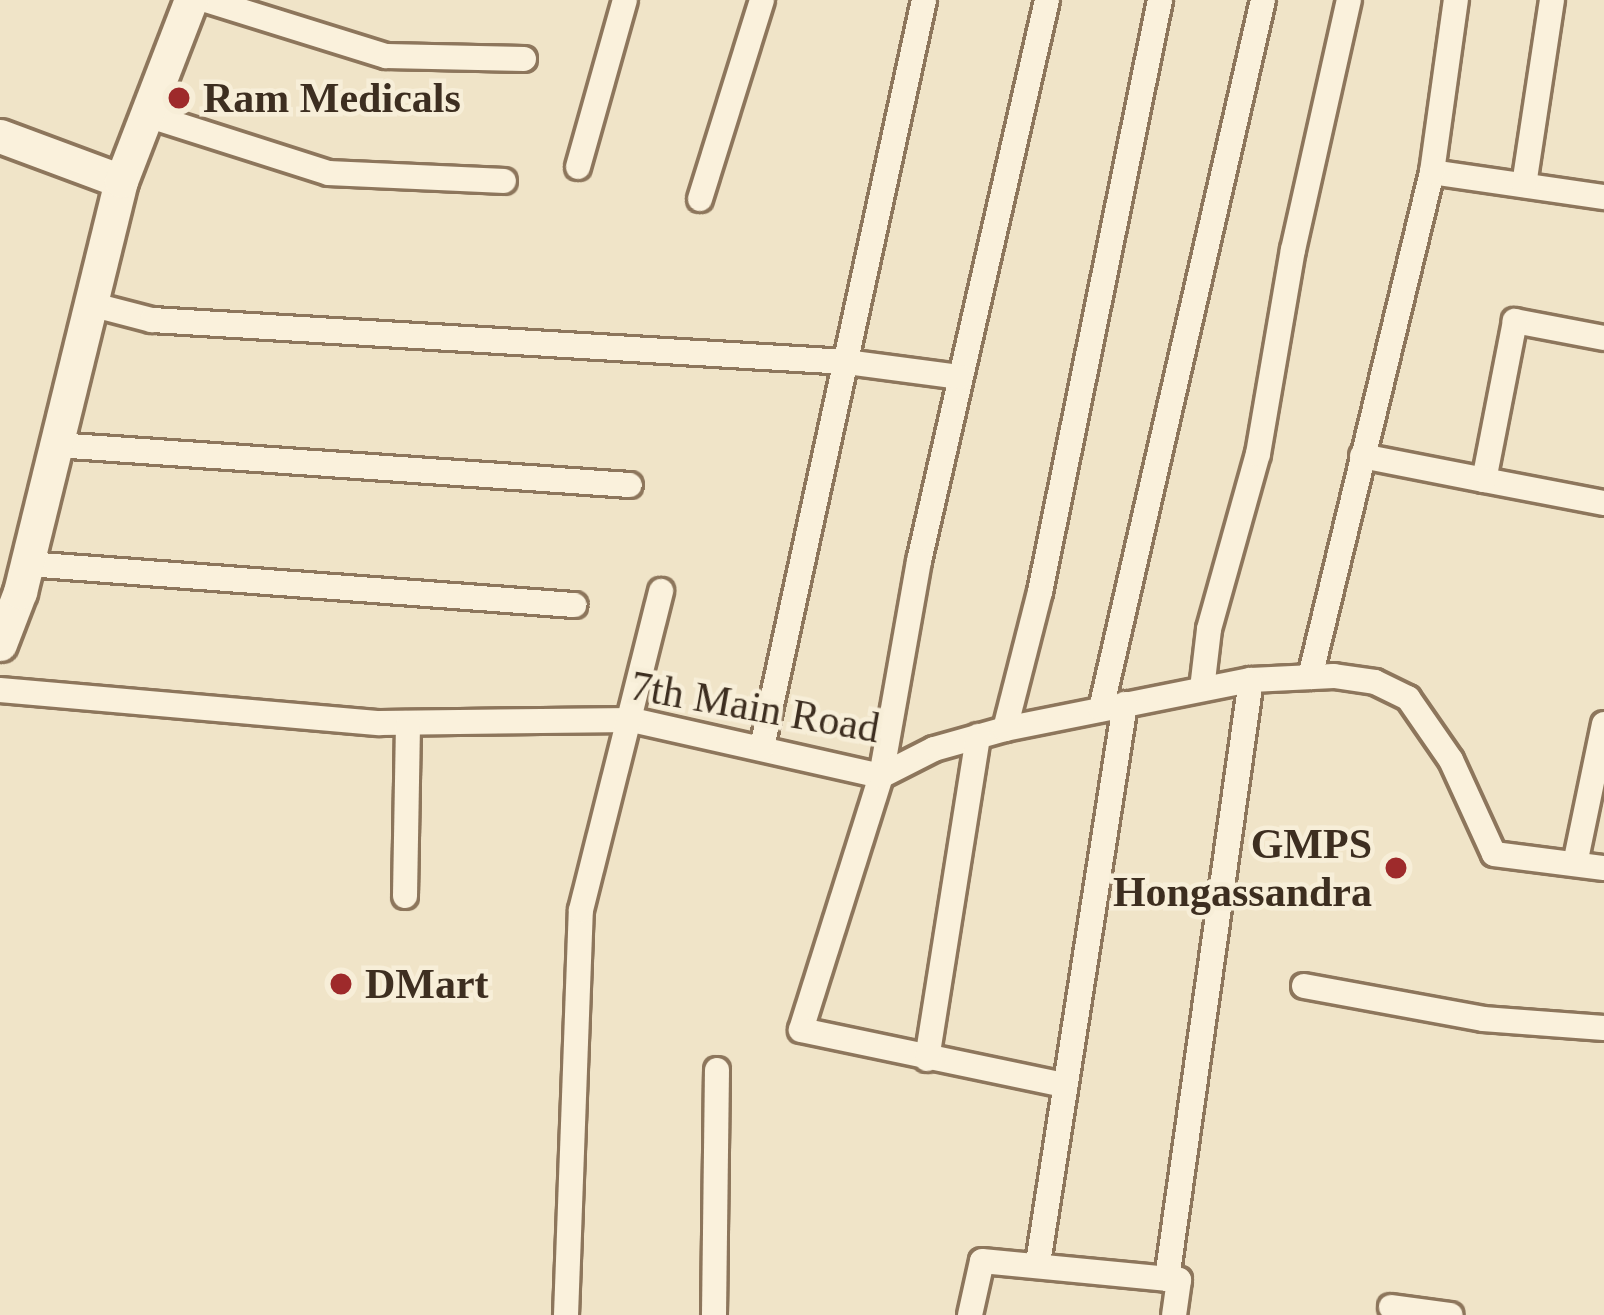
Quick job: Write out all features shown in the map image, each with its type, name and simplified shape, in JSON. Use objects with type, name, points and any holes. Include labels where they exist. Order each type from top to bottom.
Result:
[{"type":"street","points":[[0,644],[27,564],[121,181],[190,0]]},
{"type":"street","points":[[206,0],[386,56],[524,59]]},
{"type":"street","points":[[578,167],[625,0]]},
{"type":"street","points":[[700,200],[762,0]]},
{"type":"street","points":[[762,747],[788,596],[846,362],[924,0]]},
{"type":"street","points":[[1047,0],[919,561],[881,776],[801,1030],[1065,1085]]},
{"type":"street","points":[[1004,729],[1040,592],[1160,0]]},
{"type":"street","points":[[1038,1263],[1113,706],[1264,0]]},
{"type":"street","points":[[1202,689],[1209,628],[1258,454],[1293,250],[1349,0]]},
{"type":"street","points":[[1310,677],[1432,172],[1456,0]]},
{"type":"street","points":[[1524,185],[1552,0]]},
{"type":"street","points":[[147,115],[329,173],[504,182]]},
{"type":"street","points":[[0,136],[121,181]]},
{"type":"street","points":[[1432,172],[1604,197]]},
{"type":"street","points":[[90,304],[152,320],[846,362],[960,377]]},
{"type":"street","points":[[1484,480],[1515,321],[1604,338]]},
{"type":"street","points":[[56,445],[630,485]]},
{"type":"street","points":[[1362,457],[1604,503]]},
{"type":"street","points":[[27,564],[574,604]]},
{"type":"street","points":[[566,1315],[581,910],[661,591]]},
{"type":"street","name":"7th Main Road","points":[[0,690],[408,723],[632,720],[881,776],[934,749],[978,736],[1202,689],[1310,677],[1375,682],[1408,698],[1451,760],[1494,854],[1604,868]]},
{"type":"street","points":[[1167,1279],[1251,680]]},
{"type":"street","points":[[404,896],[408,723]]},
{"type":"street","points":[[1575,864],[1604,724]]},
{"type":"street","points":[[927,1059],[978,736]]},
{"type":"street","points":[[1304,986],[1483,1019],[1604,1028]]},
{"type":"street","points":[[713,1315],[717,1070]]},
{"type":"street","points":[[970,1315],[982,1261],[1179,1280],[1174,1315]]},
{"type":"street","points":[[1391,1307],[1450,1315]]},
{"type":"place","name":"Ram Medicals","points":[[179,98]]},
{"type":"place","name":"GMPS Hongassandra","points":[[1396,868]]},
{"type":"place","name":"DMart","points":[[341,984]]}]
